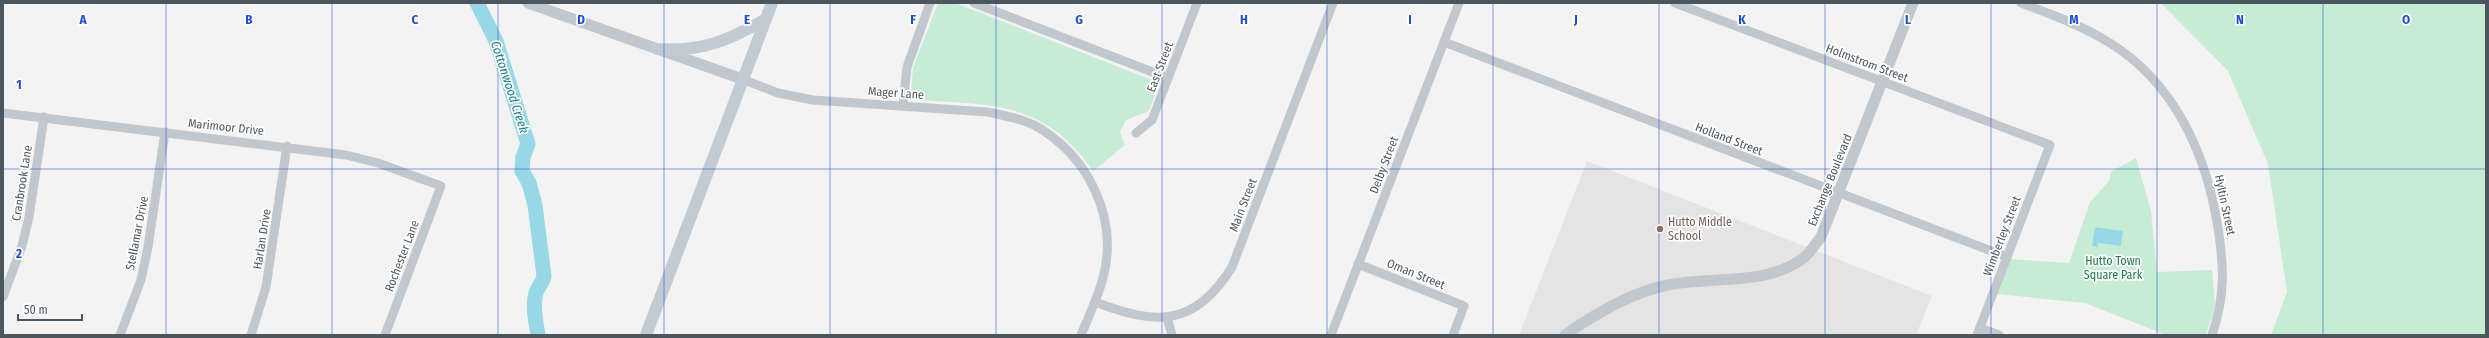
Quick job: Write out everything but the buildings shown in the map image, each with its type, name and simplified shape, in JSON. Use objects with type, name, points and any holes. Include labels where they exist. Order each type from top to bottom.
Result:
[{"type":"main road","points":[[646,335],[772,3]]},
{"type":"main road","points":[[657,49],[683,51],[706,47],[744,32],[766,19]]},
{"type":"street","name":"Mager Lane","points":[[528,3],[796,98],[987,112],[1013,117],[1033,125],[1052,137],[1076,157],[1093,186],[1102,209],[1106,233],[1103,278],[1081,335]]},
{"type":"street","points":[[903,106],[907,67],[930,3]]},
{"type":"street","points":[[974,3],[1168,78]]},
{"type":"street","name":"East Street","points":[[1136,133],[1152,120],[1197,3]]},
{"type":"street","name":"Main Street","points":[[1095,302],[1143,317],[1167,317],[1189,310],[1213,295],[1232,267],[1333,3]]},
{"type":"street","name":"Delby Street","points":[[1331,335],[1459,3]]},
{"type":"street","name":"Holmstrom Street","points":[[1675,3],[2050,145]]},
{"type":"street","name":"Exchange Boulevard","points":[[1565,335],[1590,318],[1628,299],[1667,285],[1762,277],[1802,260],[1821,237],[1913,3]]},
{"type":"street","name":"Hyltin Street","points":[[2021,3],[2050,14],[2110,43],[2149,74],[2177,109],[2197,147],[2211,189],[2221,249],[2223,294],[2212,335]]},
{"type":"street","name":"Holland Street","points":[[1444,42],[2007,257]]},
{"type":"street","name":"Marimoor Drive","points":[[3,112],[287,146],[346,155],[372,161],[441,186]]},
{"type":"street","name":"Cranbrook Lane","points":[[3,298],[22,246],[29,217],[44,117]]},
{"type":"street","name":"Stellamar Drive","points":[[120,335],[141,280],[148,247],[165,132]]},
{"type":"street","name":"Wimberley Street","points":[[1978,331],[2050,145]]},
{"type":"street","name":"Harlan Drive","points":[[251,335],[266,287],[287,146]]},
{"type":"street","name":"Rochester Lane","points":[[385,335],[441,186]]},
{"type":"street","name":"Oman Street","points":[[1358,264],[1464,306],[1453,335]]},
{"type":"street","points":[[1167,317],[1172,335]]},
{"type":"street","points":[[1978,331],[1999,335]]},
{"type":"shaded area","name":"Hutto Middle School","points":[[1587,161],[1932,296],[1916,335],[1519,335]]},
{"type":"green space","points":[[938,3],[955,3],[1152,80],[1157,89],[1149,111],[1126,120],[1120,132],[1125,145],[1093,171],[1075,148],[1056,131],[1036,119],[1016,111],[994,106],[918,100],[911,93],[913,68]]},
{"type":"green space","points":[[2161,3],[2486,3],[2486,335],[2271,335],[2287,292],[2268,164],[2228,71]]},
{"type":"green space","name":"Hutto Town Square Park","points":[[2136,158],[2151,211],[2157,272],[2212,270],[2215,306],[2206,335],[2166,335],[2085,303],[1996,294],[2010,259],[2069,263],[2090,202],[2108,182],[2112,171]]},
{"type":"water","points":[[2095,227],[2123,231],[2121,246],[2098,243],[2098,247],[2092,246]]},
{"type":"waterway","name":"Cottonwood Creek","points":[[477,3],[496,41],[528,144],[523,157],[522,171],[529,183],[535,205],[544,276],[543,281],[537,291],[534,303],[538,335]]},
{"type":"place","name":"Hutto Middle School","points":[[1660,229]]}]
